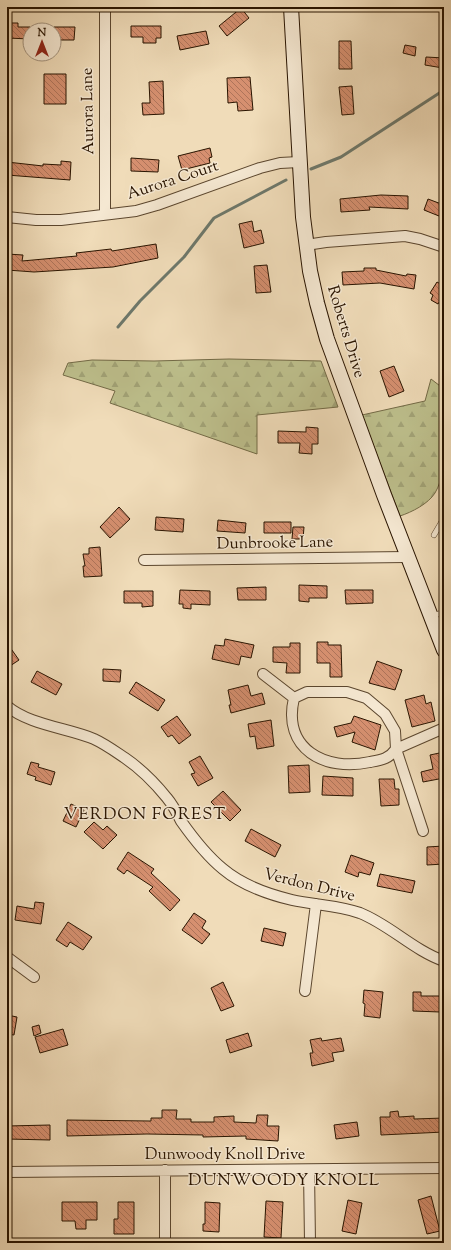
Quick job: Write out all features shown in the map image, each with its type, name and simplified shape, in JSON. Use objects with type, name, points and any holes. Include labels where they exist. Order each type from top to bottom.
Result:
[{"type":"street","name":"Aurora Lane","points":[[104,7],[103,53],[106,214]]},
{"type":"street","name":"Roberts Drive","points":[[291,7],[299,162],[306,245],[314,290],[327,339],[407,557],[444,650]]},
{"type":"street","name":"Aurora Court","points":[[7,217],[36,220],[61,220],[143,209],[260,168],[280,163],[299,162]]},
{"type":"street","points":[[306,245],[405,236],[444,247]]},
{"type":"street","name":"Dunbrooke Lane","points":[[144,560],[407,557]]},
{"type":"street","points":[[263,674],[294,698]]},
{"type":"street","points":[[294,698],[307,692],[347,692],[366,698],[385,714],[396,731],[396,749],[423,831]]},
{"type":"street","points":[[294,698],[292,709],[292,726],[296,738],[304,748],[318,758],[335,763],[360,765],[387,758],[391,756],[396,749],[444,728]]},
{"type":"street","name":"Verdon Drive","points":[[8,709],[94,740],[125,758],[151,779],[168,799],[182,822],[202,848],[223,869],[238,879],[256,889],[292,900],[338,907],[360,914],[398,934],[417,948],[444,961]]},
{"type":"street","points":[[305,991],[316,904]]},
{"type":"street","points":[[7,958],[34,977]]},
{"type":"street","name":"Dunwoody Knoll Drive","points":[[7,1172],[444,1168]]},
{"type":"street","points":[[165,1170],[165,1243]]},
{"type":"street","points":[[309,1170],[310,1243]]},
{"type":"lane","points":[[434,535],[444,518]]},
{"type":"lane","points":[[431,616],[444,612]]},
{"type":"green space","points":[[229,359],[321,361],[338,407],[257,415],[257,454],[110,403],[115,391],[63,375],[68,363],[92,360],[154,361]]},
{"type":"green space","points":[[431,379],[444,389],[445,442],[443,470],[440,483],[432,497],[419,507],[400,516],[362,415],[425,401]]},
{"type":"building","points":[[241,8],[249,18],[227,36],[219,26]]},
{"type":"building","points":[[8,23],[18,23],[18,27],[22,27],[22,39],[7,38]]},
{"type":"building","points":[[131,26],[161,26],[161,38],[156,38],[156,43],[143,43],[143,37],[131,37]]},
{"type":"building","points":[[62,27],[75,27],[74,40],[62,40]]},
{"type":"building","points":[[206,31],[209,44],[180,50],[177,36]]},
{"type":"building","points":[[339,41],[351,41],[352,69],[339,69]]},
{"type":"building","points":[[405,45],[416,47],[415,56],[403,53]]},
{"type":"building","points":[[426,57],[444,58],[443,68],[425,65]]},
{"type":"building","points":[[44,74],[66,74],[66,104],[44,104]]},
{"type":"building","points":[[250,77],[253,110],[238,111],[237,102],[228,103],[227,78]]},
{"type":"building","points":[[163,81],[164,114],[143,115],[142,103],[150,103],[149,82]]},
{"type":"building","points":[[352,86],[354,114],[342,115],[339,87]]},
{"type":"building","points":[[210,148],[212,157],[209,158],[210,163],[182,170],[178,156]]},
{"type":"building","points":[[131,158],[159,160],[158,172],[131,171]]},
{"type":"building","points":[[61,161],[71,162],[70,180],[7,175],[7,162],[43,166],[43,164],[61,165]]},
{"type":"building","points":[[381,195],[408,196],[408,209],[369,207],[370,210],[341,212],[340,199]]},
{"type":"building","points":[[428,199],[444,205],[444,218],[424,210]]},
{"type":"building","points":[[252,221],[254,232],[261,230],[264,243],[244,248],[239,224]]},
{"type":"building","points":[[156,244],[158,258],[113,267],[34,272],[7,270],[7,254],[23,255],[22,261],[77,256],[76,253],[111,249],[112,251]]},
{"type":"building","points":[[267,265],[271,292],[256,293],[254,266]]},
{"type":"building","points":[[364,268],[376,268],[376,270],[406,276],[407,274],[416,275],[414,289],[380,283],[343,285],[342,272],[364,271]]},
{"type":"building","points":[[437,282],[444,286],[444,301],[441,299],[438,304],[431,300],[433,295],[430,293]]},
{"type":"building","points":[[394,366],[404,391],[389,397],[380,371]]},
{"type":"building","points":[[306,427],[318,428],[318,444],[312,444],[312,454],[299,453],[300,443],[278,443],[278,431],[306,432]]},
{"type":"building","points":[[119,507],[130,519],[110,538],[100,527]]},
{"type":"building","points":[[156,517],[184,519],[183,532],[155,530]]},
{"type":"building","points":[[218,520],[246,523],[245,533],[217,531]]},
{"type":"building","points":[[264,522],[291,522],[291,533],[264,533]]},
{"type":"building","points":[[293,527],[304,527],[303,539],[292,539]]},
{"type":"building","points":[[100,547],[102,576],[84,577],[83,566],[85,566],[83,554],[89,554],[89,548]]},
{"type":"building","points":[[299,585],[327,586],[327,598],[309,598],[309,602],[299,601]]},
{"type":"building","points":[[266,587],[266,600],[238,600],[237,588]]},
{"type":"building","points":[[180,590],[210,591],[210,605],[191,604],[191,609],[183,608],[183,604],[179,604]]},
{"type":"building","points":[[345,590],[373,590],[373,603],[346,604]]},
{"type":"building","points":[[124,591],[153,591],[153,606],[142,607],[142,603],[124,603]]},
{"type":"building","points":[[225,639],[254,645],[251,658],[241,656],[239,665],[212,659],[215,645],[224,646]]},
{"type":"building","points":[[317,642],[328,642],[328,645],[341,645],[342,677],[330,677],[330,663],[317,663]]},
{"type":"building","points":[[7,643],[19,660],[7,668]]},
{"type":"building","points":[[290,643],[300,643],[300,673],[286,673],[287,663],[273,662],[273,647],[290,647]]},
{"type":"building","points":[[377,661],[402,670],[395,690],[369,683]]},
{"type":"building","points":[[103,669],[121,670],[120,682],[103,681]]},
{"type":"building","points":[[37,671],[62,684],[56,695],[31,682]]},
{"type":"building","points":[[136,682],[165,700],[158,711],[129,693]]},
{"type":"building","points":[[248,685],[251,696],[262,693],[265,704],[231,713],[228,690]]},
{"type":"building","points":[[424,695],[426,704],[431,702],[435,721],[412,727],[405,700]]},
{"type":"building","points":[[177,716],[191,735],[179,744],[172,735],[168,737],[161,727]]},
{"type":"building","points":[[354,716],[381,725],[375,750],[352,742],[355,732],[337,737],[334,727],[351,723]]},
{"type":"building","points":[[271,720],[274,746],[257,749],[255,736],[250,737],[248,724]]},
{"type":"building","points":[[444,752],[444,778],[423,782],[421,772],[433,769],[430,755]]},
{"type":"building","points":[[200,756],[213,778],[198,786],[191,774],[195,773],[189,762]]},
{"type":"building","points":[[31,762],[39,764],[38,767],[55,772],[51,785],[35,780],[36,777],[27,774]]},
{"type":"building","points":[[309,765],[310,792],[289,793],[288,766]]},
{"type":"building","points":[[323,776],[353,778],[353,796],[322,795]]},
{"type":"building","points":[[379,779],[394,779],[395,789],[399,789],[399,805],[381,806]]},
{"type":"building","points":[[223,791],[241,810],[230,821],[211,802]]},
{"type":"building","points":[[71,804],[84,810],[76,827],[63,821]]},
{"type":"building","points":[[94,822],[103,830],[107,826],[117,835],[103,849],[84,832]]},
{"type":"building","points":[[251,829],[281,845],[275,857],[245,841]]},
{"type":"building","points":[[444,846],[444,864],[427,865],[427,847]]},
{"type":"building","points":[[128,852],[154,869],[151,873],[180,900],[170,911],[149,891],[153,887],[127,870],[124,874],[117,869]]},
{"type":"building","points":[[351,855],[374,863],[370,875],[359,872],[358,877],[345,872]]},
{"type":"building","points":[[380,874],[415,881],[412,893],[377,886]]},
{"type":"building","points":[[35,902],[44,903],[41,924],[15,920],[17,906],[34,909]]},
{"type":"building","points":[[194,913],[206,921],[202,928],[210,934],[202,944],[182,930]]},
{"type":"building","points":[[68,922],[92,937],[83,950],[70,942],[67,947],[56,940]]},
{"type":"building","points":[[264,928],[286,933],[283,946],[261,941]]},
{"type":"building","points":[[223,982],[234,1006],[221,1011],[211,988]]},
{"type":"building","points":[[364,990],[383,992],[380,1018],[364,1016]]},
{"type":"building","points":[[413,992],[421,992],[421,996],[440,996],[440,1012],[413,1011]]},
{"type":"building","points":[[7,1015],[17,1017],[14,1035],[7,1034]]},
{"type":"building","points":[[39,1025],[41,1033],[34,1036],[32,1027]]},
{"type":"building","points":[[63,1029],[68,1045],[40,1053],[35,1037]]},
{"type":"building","points":[[248,1033],[252,1046],[230,1053],[226,1040]]},
{"type":"building","points":[[321,1038],[322,1041],[341,1038],[344,1051],[332,1053],[334,1061],[312,1066],[310,1053],[313,1053],[310,1040]]},
{"type":"building","points":[[162,1110],[177,1110],[176,1119],[191,1119],[191,1122],[214,1122],[214,1117],[234,1116],[234,1122],[256,1123],[257,1115],[268,1115],[267,1126],[279,1126],[278,1141],[246,1139],[246,1136],[203,1137],[203,1135],[147,1134],[67,1136],[67,1120],[151,1121],[151,1118],[162,1118]]},
{"type":"building","points":[[398,1111],[399,1117],[414,1116],[414,1119],[444,1118],[444,1132],[381,1135],[380,1117],[390,1117],[390,1112]]},
{"type":"building","points":[[357,1122],[359,1136],[336,1139],[334,1125]]},
{"type":"building","points":[[50,1125],[50,1140],[7,1139],[7,1126]]},
{"type":"building","points":[[431,1196],[440,1231],[427,1234],[418,1200]]},
{"type":"building","points":[[348,1200],[362,1203],[356,1234],[342,1231]]},
{"type":"building","points":[[266,1201],[283,1202],[281,1238],[264,1237]]},
{"type":"building","points":[[62,1202],[97,1202],[97,1220],[86,1220],[86,1229],[76,1229],[75,1221],[62,1221]]},
{"type":"building","points":[[118,1202],[134,1202],[134,1234],[114,1234],[114,1219],[118,1219]]},
{"type":"building","points":[[205,1202],[220,1203],[219,1232],[203,1231],[203,1224],[205,1224]]},
{"type":"waterway","points":[[311,169],[341,157],[444,90]]},
{"type":"waterway","points":[[118,327],[140,301],[184,257],[214,218],[286,180]]},
{"type":"district","name":"VERDON FOREST","points":[[145,815]]},
{"type":"district","name":"DUNWOODY KNOLL","points":[[284,1181]]}]
